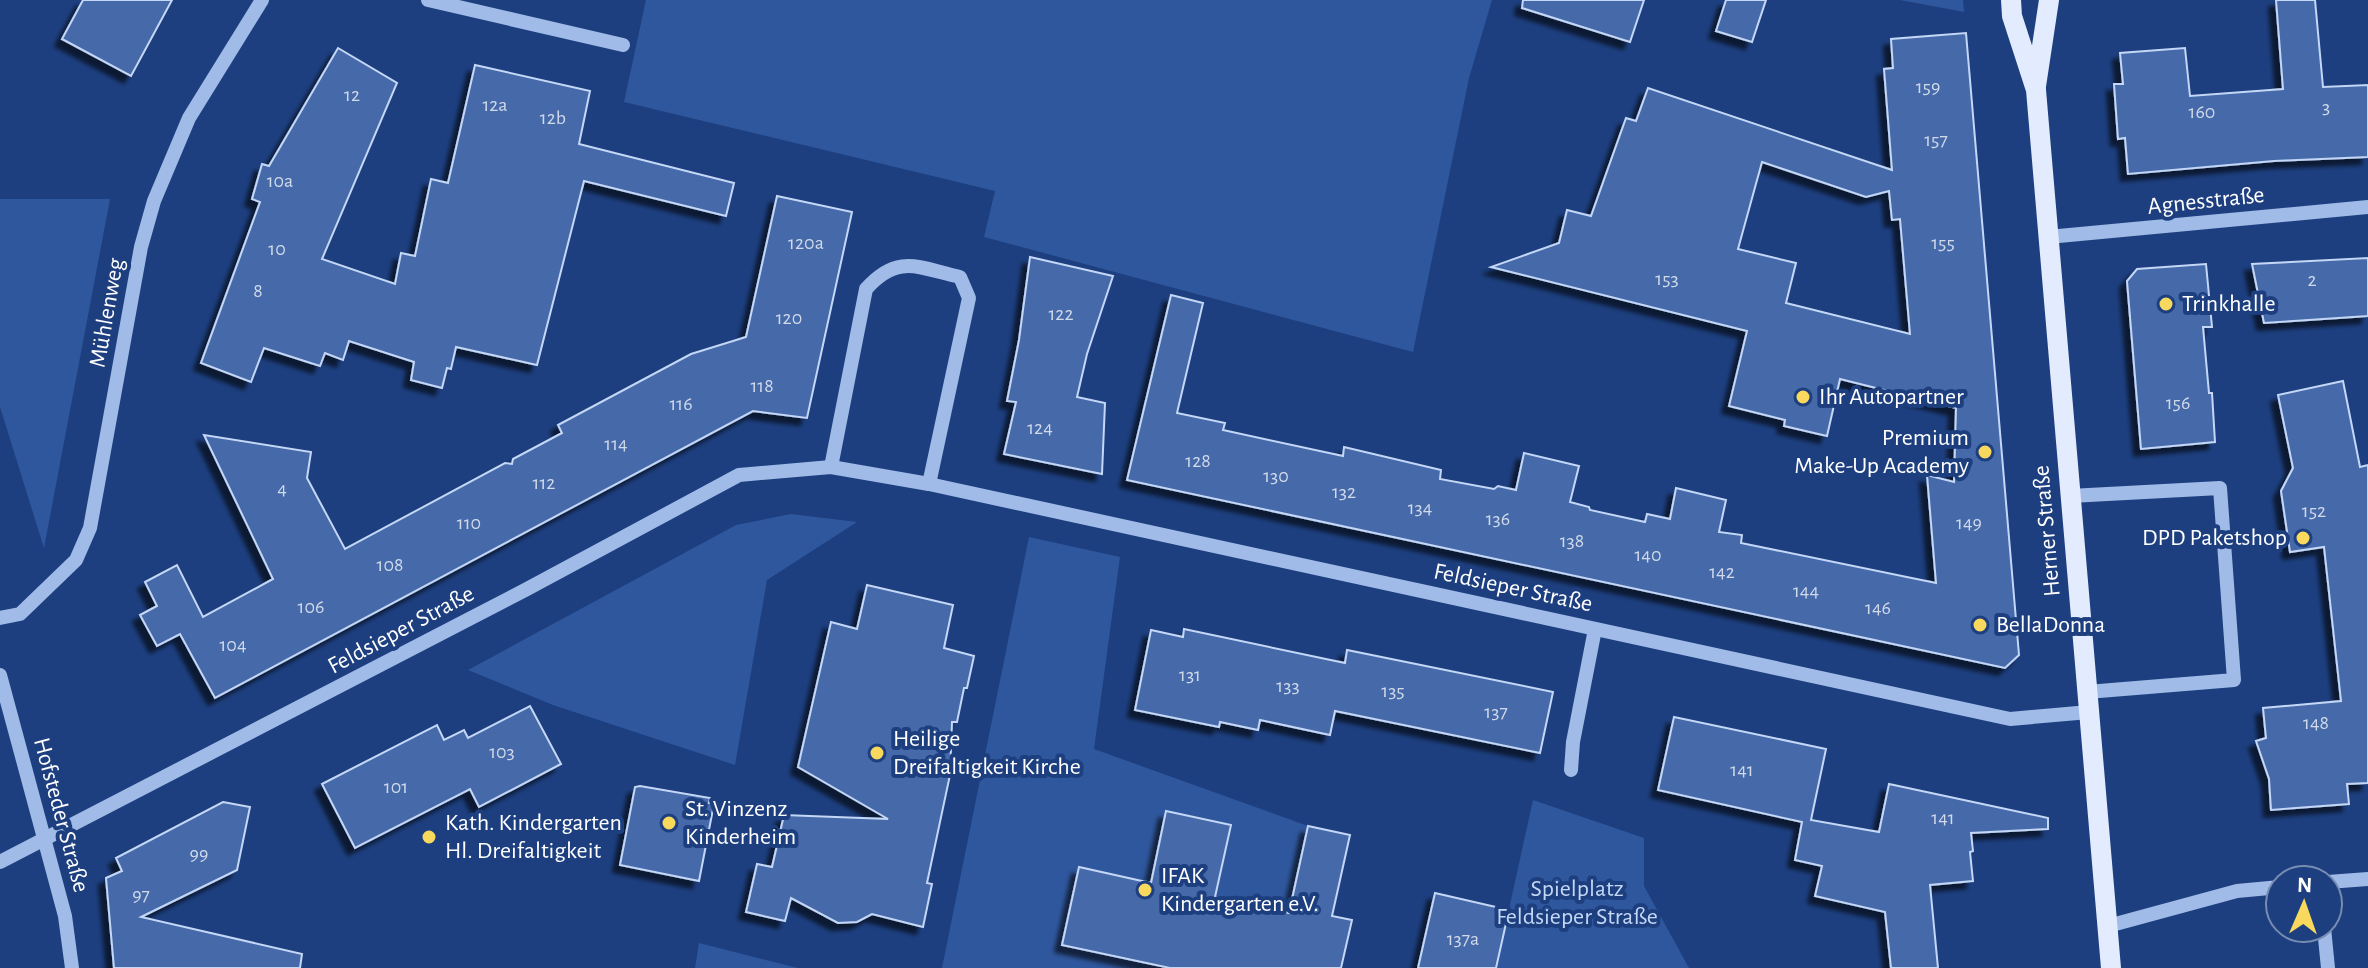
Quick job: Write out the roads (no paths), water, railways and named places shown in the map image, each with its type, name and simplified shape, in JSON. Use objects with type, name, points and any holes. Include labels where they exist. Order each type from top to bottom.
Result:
[{"type":"main road","name":"Herner Straße","points":[[2011,0],[2012,16],[2036,90]]},
{"type":"main road","name":"Herner Straße","points":[[2049,0],[2036,90],[2111,968]]},
{"type":"street","name":"Mühlenweg","points":[[0,618],[20,614],[76,560],[90,528],[141,247],[154,201],[189,118],[262,0]]},
{"type":"street","points":[[428,0],[623,45]]},
{"type":"street","name":"Agnesstraße","points":[[2048,237],[2368,207]]},
{"type":"street","points":[[831,467],[866,289],[881,272],[904,265],[960,277],[969,298],[929,484]]},
{"type":"street","name":"Feldsieper Straße","points":[[0,862],[538,583],[739,475],[831,467],[929,484],[2010,719],[2088,702],[2234,680],[2220,488],[2070,496]]},
{"type":"street","points":[[1571,770],[1573,742],[1595,629]]},
{"type":"street","name":"Hofsteder Straße","points":[[0,675],[65,916],[72,968]]},
{"type":"street","points":[[2344,881],[2368,879]]},
{"type":"street","points":[[2108,926],[2237,891],[2264,888]]},
{"type":"street","points":[[2326,944],[2328,968]]},
{"type":"place","name":"Trinkhalle","points":[[2166,304]]},
{"type":"place","name":"Ihr Autopartner","points":[[1803,397]]},
{"type":"place","name":"Premium Make-Up Academy","points":[[1985,452]]},
{"type":"place","name":"DPD Paketshop","points":[[2303,538]]},
{"type":"place","name":"BellaDonna","points":[[1980,625]]},
{"type":"place","name":"Heilige Dreifaltigkeit Kirche","points":[[877,753]]},
{"type":"place","name":"St. Vinzenz Kinderheim","points":[[669,823]]},
{"type":"place","name":"Kath. Kindergarten Hl. Dreifaltigkeit","points":[[429,837]]},
{"type":"place","name":"IFAK Kindergarten e.V.","points":[[1145,890]]},
{"type":"park label","name":"Spielplatz Feldsieper Straße","points":[[1577,903]]}]
